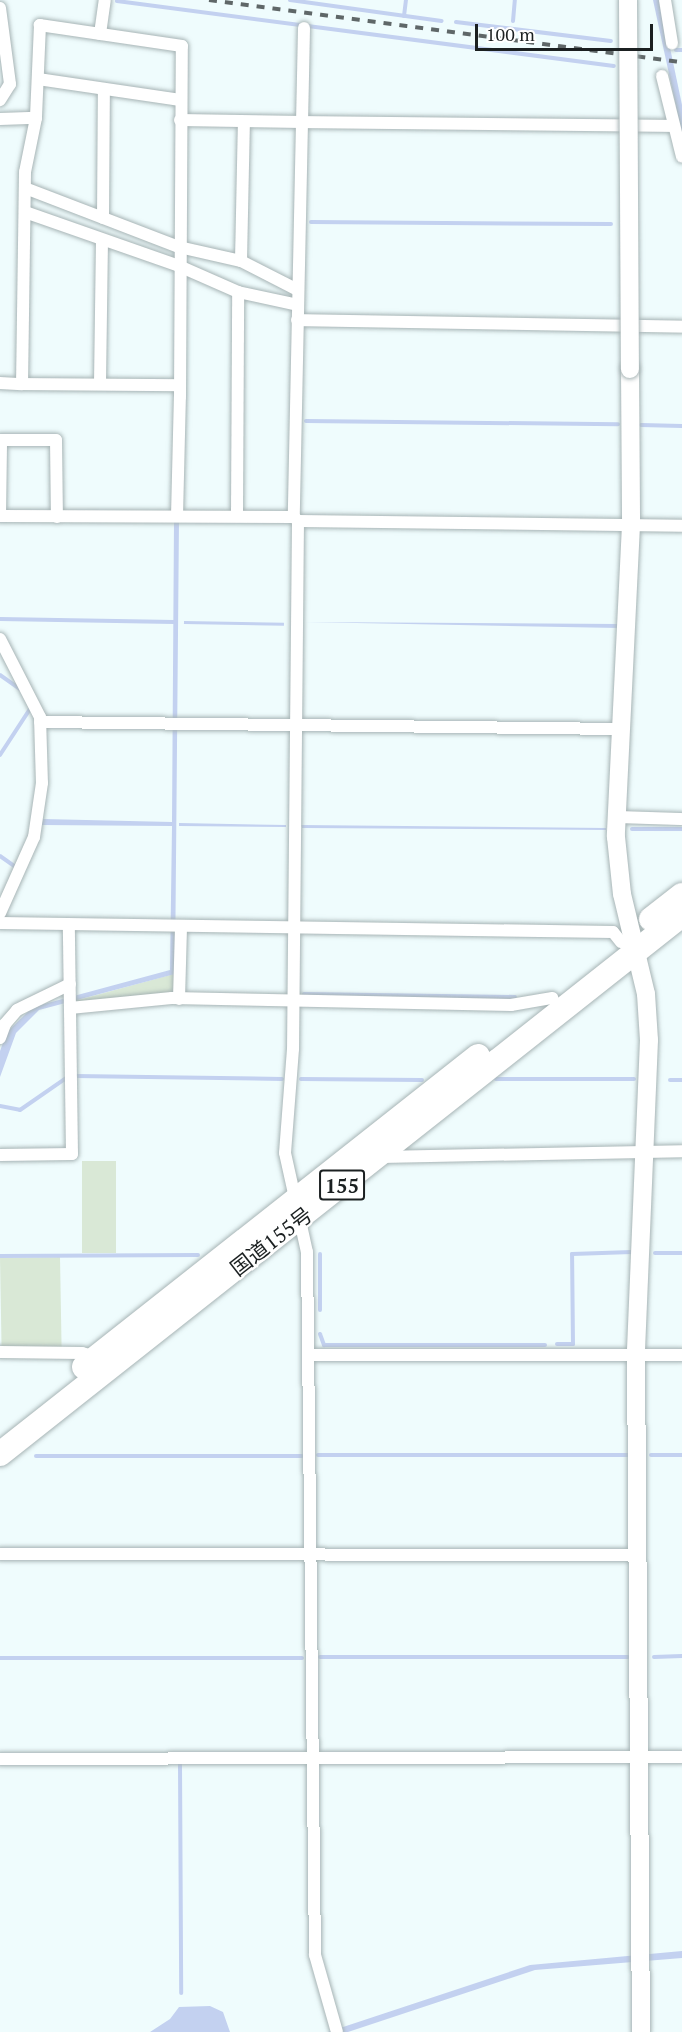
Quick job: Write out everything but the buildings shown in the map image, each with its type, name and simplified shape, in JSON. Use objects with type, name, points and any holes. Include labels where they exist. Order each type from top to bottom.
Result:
[{"type":"highway","name":"国道155号","points":[[0,1434],[96,1357],[296,1210],[377,1157],[682,896]]},
{"type":"highway","name":"国道155号","points":[[0,1454],[552,998],[630,941],[682,915]]},
{"type":"street","points":[[100,33],[105,0]]},
{"type":"street","points":[[628,0],[632,525],[619,729],[616,817],[622,894],[630,941],[646,994],[649,1040],[647,1151],[637,1269],[636,1355],[640,2032]]},
{"type":"street","points":[[665,0],[672,44]]},
{"type":"street","points":[[0,8],[10,84],[0,100]]},
{"type":"street","points":[[22,384],[25,188],[36,118],[40,25],[182,46],[177,516]]},
{"type":"street","points":[[304,28],[297,320],[294,1000],[285,1154],[307,1252],[315,1955],[336,2029]]},
{"type":"street","points":[[662,76],[682,157]]},
{"type":"street","points":[[38,79],[180,99]]},
{"type":"street","points":[[103,218],[104,88]]},
{"type":"street","points":[[0,119],[36,118]]},
{"type":"street","points":[[180,120],[674,126]]},
{"type":"street","points":[[242,261],[244,122]]},
{"type":"street","points":[[25,188],[179,247],[242,261],[298,290]]},
{"type":"street","points":[[25,212],[179,266],[238,292],[298,305]]},
{"type":"street","points":[[100,383],[102,240]]},
{"type":"street","points":[[237,516],[238,292]]},
{"type":"street","points":[[297,320],[682,327]]},
{"type":"street","points":[[0,383],[178,385]]},
{"type":"street","points":[[57,517],[56,440],[0,440],[0,516],[57,517],[237,516],[682,526]]},
{"type":"street","points":[[0,639],[40,722],[40,809],[21,871],[0,913]]},
{"type":"street","points":[[40,722],[619,729]]},
{"type":"street","points":[[616,817],[682,819]]},
{"type":"street","points":[[0,923],[613,932],[630,941]]},
{"type":"street","points":[[0,1155],[72,1154],[69,925]]},
{"type":"street","points":[[176,926],[179,999]]},
{"type":"street","points":[[0,1038],[5,1024],[17,1010],[70,997],[116,1001],[294,1000],[512,1005],[552,998]]},
{"type":"street","points":[[377,1157],[682,1151]]},
{"type":"street","points":[[0,1352],[82,1353],[96,1357]]},
{"type":"street","points":[[309,1355],[682,1355]]},
{"type":"street","points":[[0,1554],[638,1555]]},
{"type":"street","points":[[0,1759],[682,1757]]},
{"type":"green space","points":[[174,974],[177,995],[74,1005],[74,1001]]},
{"type":"green space","points":[[82,1161],[116,1161],[116,1253],[82,1253]]},
{"type":"green space","points":[[60,1257],[62,1347],[2,1348],[0,1258]]},
{"type":"water","points":[[653,0],[660,0],[682,105],[682,134]]},
{"type":"water","points":[[174,520],[179,520],[175,974],[39,1010],[16,1033],[0,1077],[0,1051],[7,1032],[33,1007],[170,970],[172,826],[41,825],[43,819],[172,822]]},
{"type":"water","points":[[184,621],[284,623],[284,626],[184,624]]},
{"type":"water","points":[[305,622],[619,624],[619,628]]},
{"type":"water","points":[[179,823],[286,825],[286,827],[179,826]]},
{"type":"water","points":[[301,825],[606,828],[606,830],[302,828]]},
{"type":"water","points":[[682,1951],[682,1958],[535,1970],[348,2032],[328,2032],[530,1965]]},
{"type":"water","points":[[210,2006],[223,2012],[230,2032],[150,2032],[170,2019],[179,2007]]},
{"type":"waterway","points":[[290,0],[442,21]]},
{"type":"waterway","points":[[404,16],[406,0]]},
{"type":"waterway","points":[[513,21],[515,0]]},
{"type":"waterway","points":[[117,1],[614,66]]},
{"type":"waterway","points":[[456,22],[611,41]]},
{"type":"waterway","points":[[676,50],[682,50]]},
{"type":"waterway","points":[[311,222],[611,224]]},
{"type":"waterway","points":[[306,421],[618,424]]},
{"type":"waterway","points":[[641,425],[682,426]]},
{"type":"waterway","points":[[0,619],[174,622]]},
{"type":"waterway","points":[[0,675],[20,689]]},
{"type":"waterway","points":[[0,755],[30,709]]},
{"type":"waterway","points":[[632,829],[682,829]]},
{"type":"waterway","points":[[0,856],[17,868]]},
{"type":"waterway","points":[[304,994],[515,997]]},
{"type":"waterway","points":[[75,1076],[282,1079]]},
{"type":"waterway","points":[[0,1106],[20,1110],[66,1078]]},
{"type":"waterway","points":[[301,1079],[422,1080]]},
{"type":"waterway","points":[[496,1079],[634,1079]]},
{"type":"waterway","points":[[670,1080],[682,1080]]},
{"type":"waterway","points":[[557,1344],[573,1344],[572,1254],[632,1252]]},
{"type":"waterway","points":[[655,1253],[682,1253]]},
{"type":"waterway","points":[[320,1254],[320,1310]]},
{"type":"waterway","points":[[0,1256],[198,1255]]},
{"type":"waterway","points":[[320,1334],[324,1345],[545,1345]]},
{"type":"waterway","points":[[318,1455],[629,1455]]},
{"type":"waterway","points":[[651,1455],[682,1455]]},
{"type":"waterway","points":[[36,1456],[302,1456]]},
{"type":"waterway","points":[[654,1657],[682,1656]]},
{"type":"waterway","points":[[320,1657],[628,1657]]},
{"type":"waterway","points":[[0,1658],[302,1658]]},
{"type":"waterway","points":[[180,1764],[181,1993]]},
{"type":"railway","points":[[209,0],[682,62]]}]
